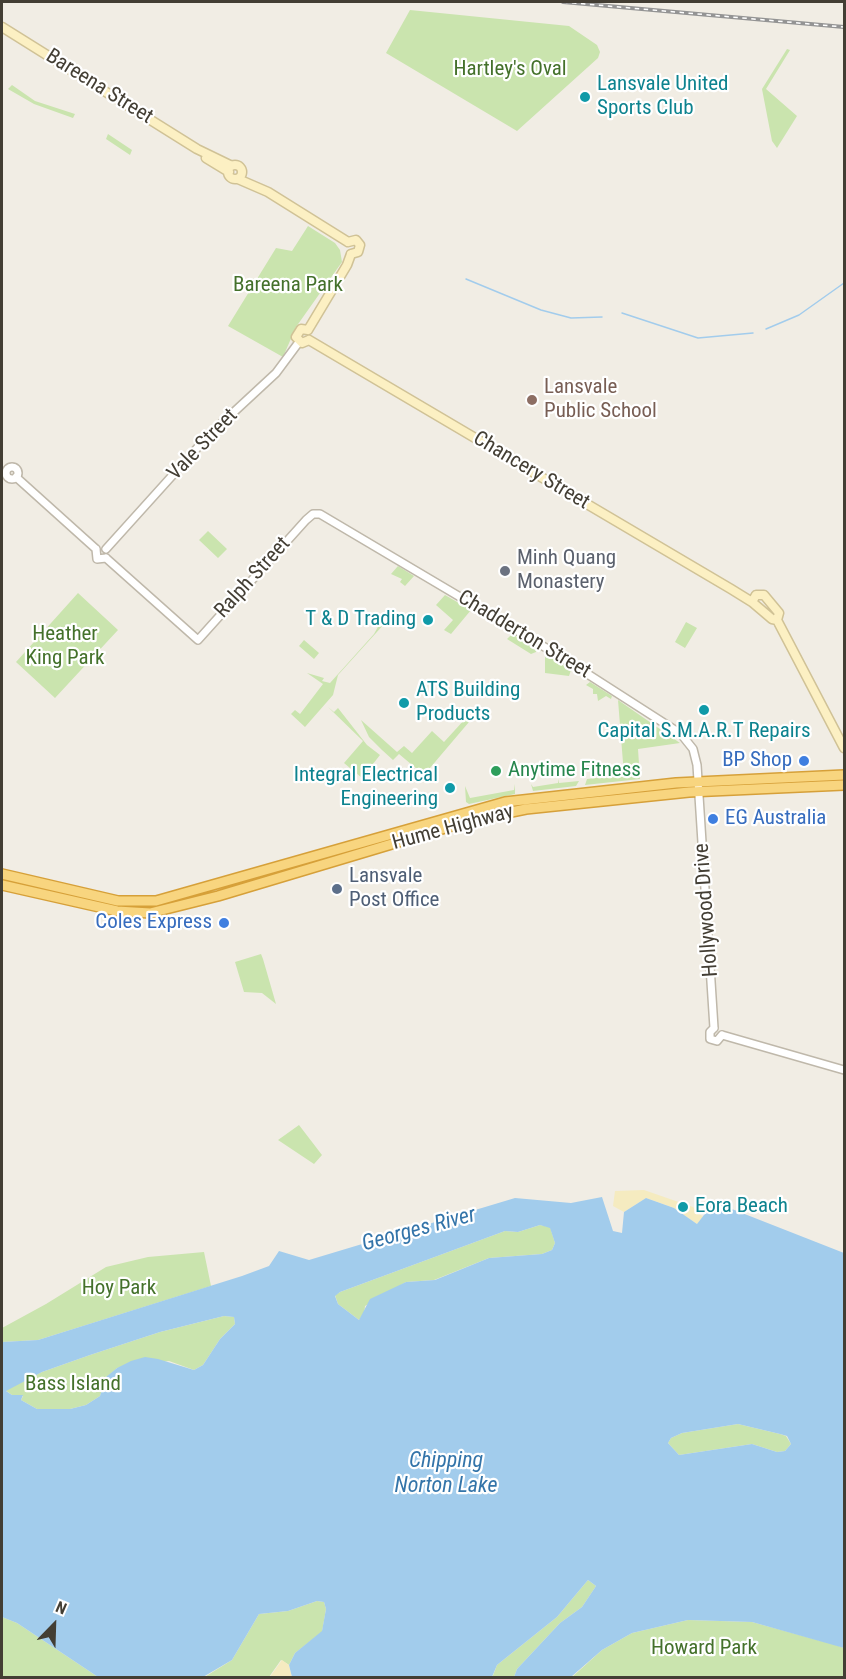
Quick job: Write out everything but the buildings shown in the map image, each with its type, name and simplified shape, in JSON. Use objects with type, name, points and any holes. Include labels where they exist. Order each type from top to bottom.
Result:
[{"type":"highway","name":"Hume Highway","points":[[2,885],[106,909],[150,913],[218,896],[499,814],[699,787],[844,775]]},
{"type":"highway","name":"Hume Highway","points":[[2,874],[118,901],[156,901],[498,803],[564,793],[699,787],[844,785]]},
{"type":"main road","name":"Bareena Street","points":[[2,27],[197,148],[202,155],[230,168],[232,177],[239,175],[348,242],[346,249],[351,254],[347,265],[308,330]]},
{"type":"main road","points":[[303,329],[308,330],[309,340],[299,342],[296,337],[297,332],[303,329]]},
{"type":"main road","name":"Chancery Street","points":[[309,340],[752,602],[754,606],[777,620]]},
{"type":"main road","points":[[752,602],[756,595],[764,595],[779,613],[777,620],[844,748]]},
{"type":"street","name":"Vale Street","points":[[106,549],[208,436],[276,373],[299,342]]},
{"type":"street","points":[[4,466],[7,477],[16,477],[96,549],[106,549],[106,558],[97,559],[96,549]]},
{"type":"street","name":"Chadderton Street","points":[[310,516],[316,513],[324,516],[558,655],[676,731],[693,749],[699,787]]},
{"type":"street","name":"Ralph Street","points":[[106,558],[198,640],[310,516]]},
{"type":"street","name":"Hollywood Drive","points":[[699,787],[714,1028]]},
{"type":"street","points":[[722,1035],[717,1041],[710,1039],[710,1032],[714,1028],[720,1030],[722,1035],[844,1070]]},
{"type":"green space","name":"Hartley's Oval","points":[[410,10],[569,26],[597,45],[600,52],[598,58],[517,131],[386,53]]},
{"type":"green space","points":[[787,49],[790,50],[766,89],[797,116],[777,148],[772,141],[762,89]]},
{"type":"green space","points":[[12,85],[35,101],[75,114],[73,118],[34,104],[8,89]]},
{"type":"green space","points":[[108,134],[132,150],[130,155],[106,139]]},
{"type":"green space","name":"Bareena Park","points":[[308,226],[335,243],[340,250],[342,262],[296,327],[283,357],[228,326],[276,248],[292,251]]},
{"type":"green space","points":[[208,531],[227,549],[218,558],[199,540]]},
{"type":"green space","points":[[398,566],[414,576],[405,586],[400,582],[402,579],[391,574]]},
{"type":"green space","name":"Heather King Park","points":[[78,593],[118,630],[55,698],[16,662]]},
{"type":"green space","points":[[445,595],[471,610],[451,634],[444,630],[453,620],[436,605]]},
{"type":"green space","points":[[390,609],[395,612],[338,675],[333,695],[305,727],[291,714],[295,710],[300,714],[323,684],[307,673],[324,678],[322,681],[330,683],[374,634],[379,625],[383,625],[382,618]]},
{"type":"green space","points":[[686,622],[697,628],[685,648],[675,642]]},
{"type":"green space","points":[[512,634],[537,649],[536,652],[531,654],[507,639]]},
{"type":"green space","points":[[304,640],[319,653],[314,659],[299,646]]},
{"type":"green space","points":[[545,654],[571,670],[569,676],[545,673]]},
{"type":"green space","points":[[590,682],[612,696],[611,699],[606,696],[598,701],[597,694],[593,694],[593,689],[586,685]]},
{"type":"green space","points":[[618,700],[680,743],[638,749],[640,779],[585,785],[587,779],[624,775]]},
{"type":"green space","points":[[328,707],[334,712],[338,708],[367,745],[380,755],[362,778],[344,763],[363,741]]},
{"type":"green space","points":[[465,719],[469,722],[424,775],[399,754],[393,760],[369,737],[361,720],[397,752],[404,746],[412,753],[432,731],[444,742]]},
{"type":"green space","points":[[559,779],[559,783],[579,781],[576,786],[533,791],[531,784],[533,787],[558,783]]},
{"type":"green space","points":[[515,784],[515,794],[469,804],[466,802],[465,786],[470,798],[514,790]]},
{"type":"green space","points":[[261,954],[276,1004],[262,993],[244,992],[235,962]]},
{"type":"green space","points":[[299,1125],[322,1155],[314,1164],[278,1140]]},
{"type":"green space","points":[[540,1225],[550,1227],[555,1243],[552,1250],[542,1254],[489,1258],[434,1280],[406,1282],[365,1306],[364,1315],[359,1320],[338,1304],[335,1295],[340,1292],[505,1231],[518,1232]]},
{"type":"green space","name":"Hoy Park","points":[[204,1252],[211,1286],[38,1340],[2,1342],[2,1328],[106,1267],[148,1257]]},
{"type":"green space","name":"Bass Island","points":[[224,1316],[234,1317],[235,1324],[220,1339],[203,1365],[194,1370],[169,1361],[117,1368],[107,1377],[100,1396],[86,1405],[70,1409],[37,1409],[21,1400],[23,1396],[12,1395],[5,1390],[42,1372],[90,1355],[160,1332]]},
{"type":"green space","points":[[738,1424],[786,1436],[791,1444],[785,1451],[777,1452],[752,1444],[679,1455],[668,1443],[671,1438],[682,1433]]},
{"type":"green space","points":[[588,1580],[596,1586],[582,1607],[560,1623],[517,1669],[514,1677],[492,1678],[497,1665],[557,1617]]},
{"type":"green space","points":[[317,1601],[324,1602],[326,1609],[322,1632],[295,1653],[289,1665],[281,1660],[269,1677],[203,1678],[232,1660],[259,1614],[288,1611]]},
{"type":"green space","points":[[2,1617],[17,1623],[98,1677],[2,1677]]},
{"type":"green space","name":"Howard Park","points":[[688,1620],[752,1622],[836,1645],[844,1648],[844,1677],[571,1678],[602,1650],[632,1633]]},
{"type":"sand","name":"Eora Beach","points":[[644,1190],[693,1207],[703,1217],[697,1224],[674,1208],[646,1198],[624,1212],[613,1206],[615,1191]]},
{"type":"sand","points":[[282,1660],[289,1665],[292,1677],[269,1678]]},
{"type":"water","name":"Chipping Norton Lake","points":[[602,1197],[613,1231],[622,1233],[624,1212],[646,1198],[674,1208],[697,1224],[714,1202],[844,1253],[844,1648],[752,1622],[688,1620],[632,1633],[602,1650],[571,1677],[514,1677],[517,1669],[560,1623],[582,1607],[596,1586],[588,1580],[557,1617],[497,1665],[492,1677],[292,1677],[289,1665],[295,1653],[322,1631],[326,1609],[324,1602],[317,1601],[288,1611],[259,1614],[232,1660],[203,1677],[98,1677],[17,1623],[2,1617],[2,1342],[38,1340],[242,1276],[269,1266],[279,1251],[309,1260],[515,1198],[571,1203]],"holes":[[[540,1225],[550,1228],[555,1243],[552,1250],[542,1254],[489,1258],[435,1280],[406,1282],[370,1299],[359,1320],[338,1304],[335,1296],[340,1292],[505,1231],[518,1232]],[[224,1316],[234,1317],[235,1324],[220,1339],[203,1365],[194,1370],[145,1357],[131,1361],[106,1377],[100,1396],[86,1405],[70,1409],[37,1409],[21,1400],[23,1395],[12,1395],[6,1391],[42,1372],[160,1332]],[[738,1424],[787,1436],[791,1444],[785,1451],[777,1452],[752,1444],[679,1455],[668,1443],[671,1438],[682,1433]]]},
{"type":"waterway","points":[[466,279],[541,310],[571,318],[602,317]]},
{"type":"waterway","points":[[766,329],[799,315],[844,283]]},
{"type":"waterway","points":[[622,313],[698,338],[753,333]]},
{"type":"railway","points":[[563,2],[844,27]]},
{"type":"place","name":"Lansvale United Sports Club","points":[[585,97]]},
{"type":"place","name":"Lansvale Public School","points":[[532,400]]},
{"type":"place","name":"Minh Quang Monastery","points":[[505,571]]},
{"type":"place","name":"T & D Trading","points":[[428,620]]},
{"type":"place","name":"ATS Building Products","points":[[404,703]]},
{"type":"place","name":"Capital S.M.A.R.T Repairs","points":[[704,710]]},
{"type":"place","name":"BP Shop","points":[[804,761]]},
{"type":"place","name":"Anytime Fitness","points":[[496,771]]},
{"type":"place","name":"Integral Electrical Engineering","points":[[450,788]]},
{"type":"place","name":"EG Australia","points":[[713,819]]},
{"type":"place","name":"Lansvale Post Office","points":[[337,889]]},
{"type":"place","name":"Coles Express","points":[[224,923]]},
{"type":"place","name":"Eora Beach","points":[[683,1207]]},
{"type":"water label","name":"Georges River","points":[[419,1230]]}]
